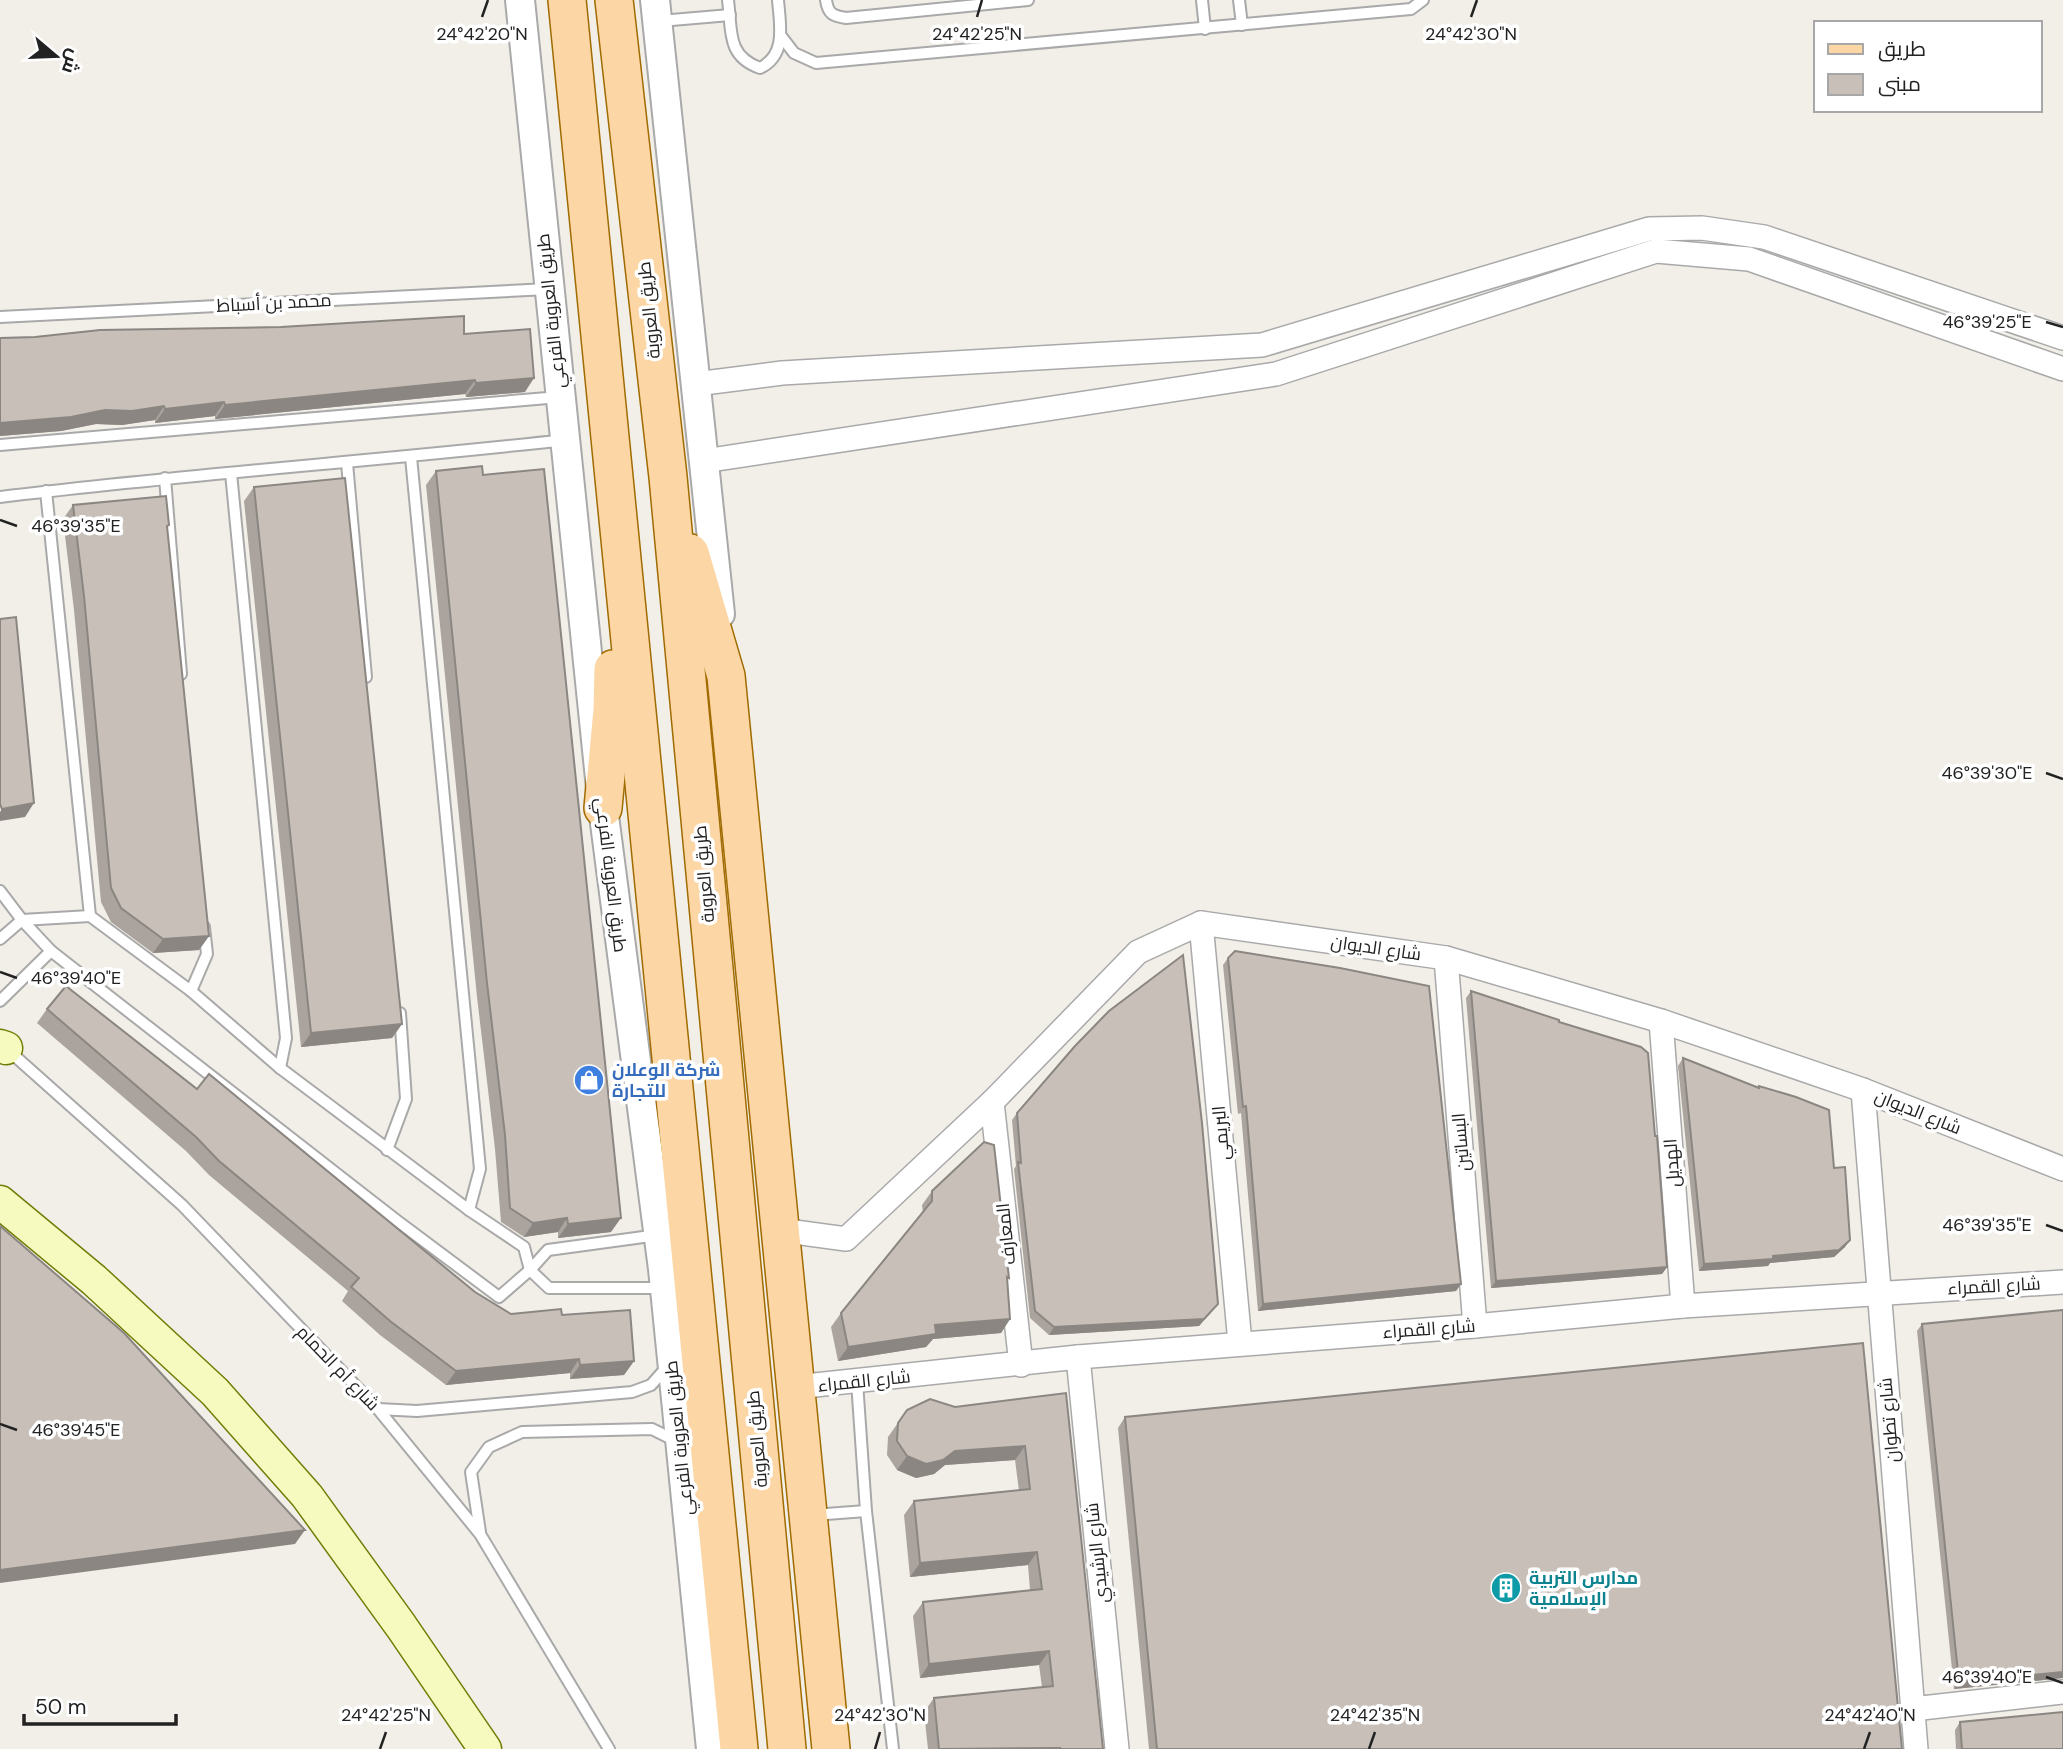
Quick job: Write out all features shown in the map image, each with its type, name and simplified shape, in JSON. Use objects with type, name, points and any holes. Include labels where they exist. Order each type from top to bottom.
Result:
[{"type":"main road","points":[[567,0],[739,1749]]},
{"type":"main road","name":"طريق العروبة","points":[[614,1],[668,477],[686,693],[787,1749]]},
{"type":"main road","points":[[668,477],[726,676],[831,1749]]},
{"type":"main road","points":[[603,808],[612,710],[614,479]]},
{"type":"main road","points":[[0,1202],[94,1280],[215,1392],[307,1496],[485,1749]]},
{"type":"street","name":"طريق العروبة الفرعي","points":[[520,0],[603,808],[665,1287],[711,1749]]},
{"type":"street","points":[[557,0],[577,96]]},
{"type":"street","points":[[656,10],[726,676]]},
{"type":"street","points":[[696,384],[782,373],[1262,345],[1649,229],[1702,228],[1764,237],[2063,338]]},
{"type":"street","points":[[704,461],[1276,374],[1656,251],[1749,259],[2063,369]]},
{"type":"street","points":[[780,1230],[846,1239],[992,1102],[1138,952],[1201,923]]},
{"type":"street","name":"شارع الديوان","points":[[1201,923],[1446,958],[1661,1021],[1863,1090],[2063,1170]]},
{"type":"street","name":"البريمي","points":[[1201,923],[1241,1343]]},
{"type":"street","name":"البساتين","points":[[1446,958],[1475,1326]]},
{"type":"street","name":"الهديل","points":[[1661,1021],[1683,1306]]},
{"type":"street","name":"شارع تطوان","points":[[1863,1090],[1916,1749]]},
{"type":"street","name":"المعارف","points":[[992,1102],[1021,1365]]},
{"type":"street","name":"شارع القمراء","points":[[796,1387],[1078,1357],[1475,1326],[1683,1306],[2063,1282]]},
{"type":"street","name":"شارع الرشيدي","points":[[1078,1357],[1116,1749]]},
{"type":"street","points":[[1913,1709],[2063,1692]]},
{"type":"lane","points":[[728,0],[733,46],[739,57],[760,68],[770,63],[777,53],[781,36],[778,0]]},
{"type":"lane","points":[[826,0],[827,10],[833,16],[846,18],[945,4],[1028,0]]},
{"type":"lane","points":[[886,0],[888,14]]},
{"type":"lane","points":[[1202,0],[1205,29]]},
{"type":"lane","points":[[1239,0],[1242,26]]},
{"type":"lane","points":[[781,36],[794,53],[816,63],[1242,26],[1383,6],[1411,9],[1423,0]]},
{"type":"lane","points":[[656,10],[730,15]]},
{"type":"lane","name":"محمد بن أسباط","points":[[0,317],[548,289]]},
{"type":"lane","points":[[0,445],[560,396]]},
{"type":"lane","points":[[0,497],[165,478],[411,457],[565,440]]},
{"type":"lane","points":[[411,457],[480,1169],[469,1210]]},
{"type":"lane","points":[[347,463],[367,691]]},
{"type":"lane","points":[[231,473],[286,1038],[280,1069]]},
{"type":"lane","points":[[165,478],[182,683]]},
{"type":"lane","points":[[46,491],[90,916]]},
{"type":"lane","points":[[0,891],[51,951],[499,1297],[548,1250],[658,1235]]},
{"type":"lane","points":[[191,991],[207,954],[203,913]]},
{"type":"lane","points":[[0,939],[22,920],[90,916],[191,991],[280,1069],[469,1210],[524,1247],[530,1270],[550,1288],[665,1287]]},
{"type":"lane","points":[[0,1001],[51,951]]},
{"type":"lane","points":[[387,1150],[407,1099],[399,1006]]},
{"type":"lane","name":"شارع أم الحمام","points":[[2,1045],[182,1205],[378,1409],[480,1534],[609,1749]]},
{"type":"lane","points":[[378,1409],[417,1411],[632,1392],[650,1385],[672,1362]]},
{"type":"lane","points":[[857,1382],[866,1511],[892,1749]]},
{"type":"lane","points":[[480,1534],[471,1472],[489,1447],[522,1432],[626,1429],[652,1429],[680,1442]]},
{"type":"lane","points":[[808,1516],[866,1511]]},
{"type":"building","points":[[464,316],[464,334],[530,329],[534,378],[476,383],[475,380],[225,405],[224,402],[165,409],[164,406],[132,411],[105,410],[71,417],[0,423],[0,338],[100,330],[281,327]]},
{"type":"building","points":[[482,466],[483,475],[544,469],[621,1218],[568,1224],[567,1218],[533,1223],[510,1208],[505,1135],[487,983],[436,471]]},
{"type":"building","points":[[345,478],[402,1024],[311,1033],[254,487]]},
{"type":"building","points":[[166,496],[209,936],[163,939],[121,908],[111,888],[73,505]]},
{"type":"building","points":[[16,617],[34,803],[2,809],[0,619]]},
{"type":"building","points":[[1235,951],[1429,986],[1461,1284],[1263,1304],[1246,1106],[1243,1107],[1228,958]]},
{"type":"building","points":[[1183,955],[1202,1123],[1218,1304],[1204,1319],[1054,1327],[1035,1311],[1018,1162],[1021,1163],[1017,1113],[1109,1011]]},
{"type":"building","points":[[66,986],[197,1089],[209,1074],[475,1292],[511,1314],[561,1309],[562,1315],[630,1310],[634,1361],[580,1365],[579,1359],[456,1371],[390,1321],[351,1287],[359,1278],[219,1161],[196,1137],[47,1009]]},
{"type":"building","points":[[1471,991],[1641,1047],[1648,1053],[1667,1267],[1496,1281]]},
{"type":"building","points":[[1683,1058],[1759,1088],[1796,1097],[1829,1110],[1834,1168],[1845,1167],[1850,1240],[1839,1250],[1773,1256],[1773,1259],[1704,1264]]},
{"type":"building","points":[[984,1142],[994,1145],[1009,1278],[1007,1277],[1010,1319],[935,1325],[936,1334],[848,1347],[841,1313],[932,1201],[932,1191]]},
{"type":"building","points":[[0,1226],[124,1333],[305,1530],[0,1570]]},
{"type":"building","points":[[2063,1310],[2063,1672],[1959,1682],[1922,1324]]},
{"type":"building","name":"مدارس التربية الإسلامية","points":[[1863,1343],[1902,1749],[1157,1749],[1125,1417]]},
{"type":"building","points":[[1066,1393],[1103,1749],[939,1749],[934,1698],[1053,1686],[1049,1651],[929,1664],[923,1602],[1042,1589],[1037,1552],[920,1563],[914,1501],[1030,1489],[1025,1446],[955,1451],[943,1460],[926,1464],[907,1456],[897,1441],[898,1423],[907,1410],[930,1399],[955,1407]]},
{"type":"building","points":[[2063,1712],[2063,1749],[1962,1749],[1960,1722]]},
{"type":"place","name":"شركة الوعلان للتجارة","points":[[589,1080]]},
{"type":"place","name":"مدارس التربية الإسلامية","points":[[1506,1588]]}]
